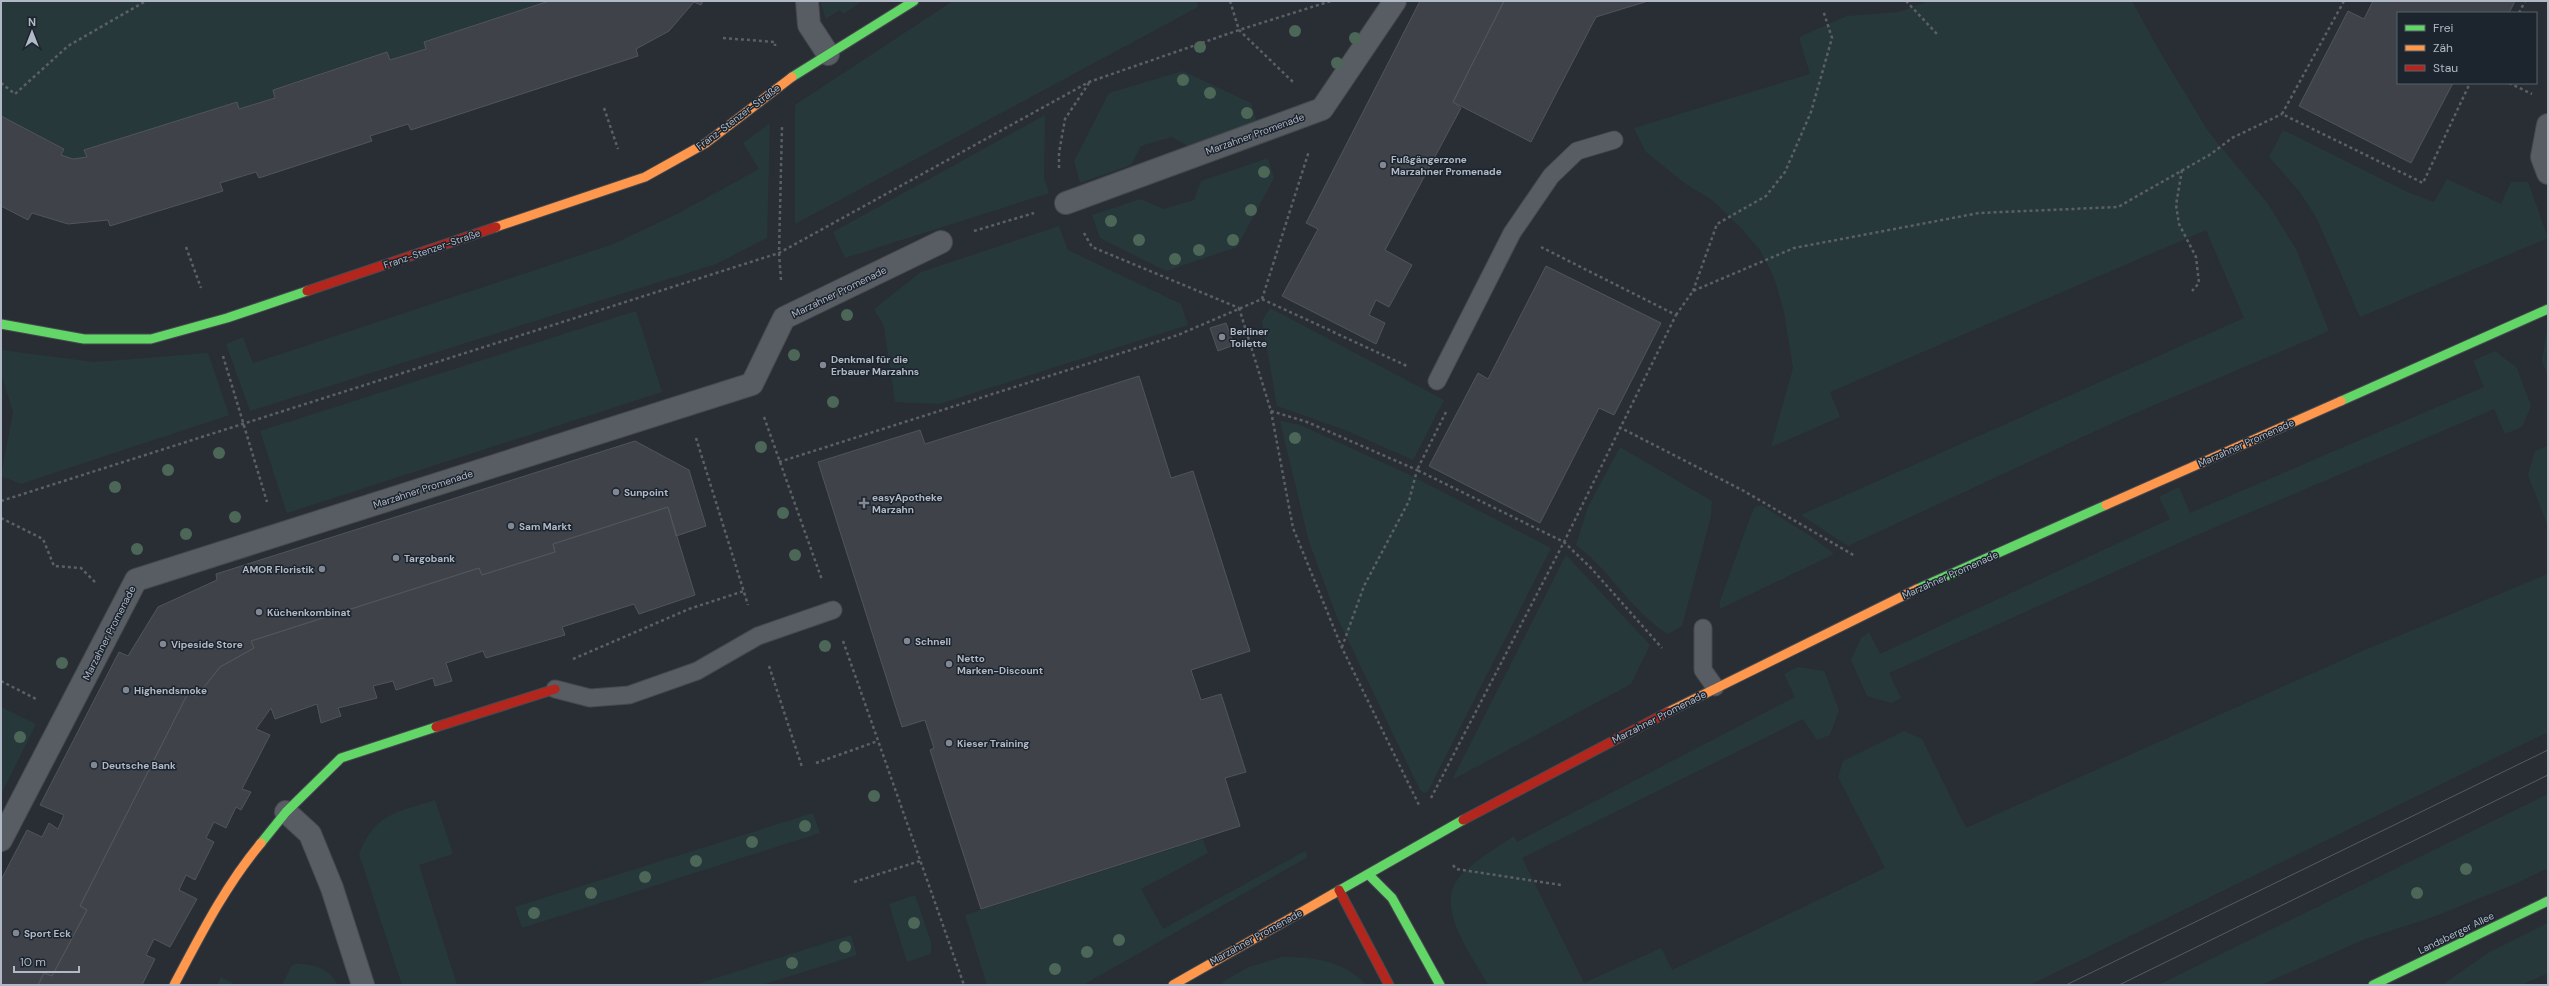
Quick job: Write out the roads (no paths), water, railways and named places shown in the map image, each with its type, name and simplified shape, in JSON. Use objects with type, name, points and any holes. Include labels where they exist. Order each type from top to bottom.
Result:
[{"type":"street","points":[[807,1],[809,26],[828,54]]},
{"type":"street","name":"Franz-Stenzer-Straße","points":[[1,324],[84,339],[151,339],[227,318],[645,177],[706,143],[780,84],[914,1]]},
{"type":"street","name":"Marzahner Promenade","points":[[1066,203],[1322,109],[1395,1]]},
{"type":"street","points":[[2548,125],[2542,156],[2548,173]]},
{"type":"street","name":"Marzahner Promenade","points":[[1,840],[136,580],[752,384],[784,318],[941,242]]},
{"type":"street","name":"Marzahner Promenade","points":[[1173,985],[1512,793],[1715,687],[1916,590],[2548,309]]},
{"type":"street","points":[[174,985],[216,905],[243,864],[286,812],[341,758],[555,689]]},
{"type":"street","points":[[286,812],[310,834],[332,888],[363,985]]},
{"type":"street","points":[[1368,874],[1392,898],[1440,985]]},
{"type":"street","points":[[1339,890],[1389,985]]},
{"type":"street","name":"Landsberger Allee","points":[[2374,985],[2548,901]]},
{"type":"lane","points":[[1437,381],[1512,233],[1550,176],[1577,151],[1614,140]]},
{"type":"lane","points":[[555,689],[590,698],[629,695],[697,671],[758,636],[833,610]]},
{"type":"lane","points":[[1703,628],[1703,670],[1715,687]]},
{"type":"tram line","points":[[2066,985],[2548,750]]},
{"type":"tram line","points":[[2119,985],[2548,775]]},
{"type":"place","name":"Fußgängerzone Marzahner Promenade","points":[[1383,165]]},
{"type":"place","name":"Berliner Toilette","points":[[1222,337]]},
{"type":"place","name":"Denkmal für die Erbauer Marzahns","points":[[823,365]]},
{"type":"place","name":"Sunpoint","points":[[616,492]]},
{"type":"place","name":"easyApotheke Marzahn","points":[[864,503]]},
{"type":"place","name":"Sam Markt","points":[[511,526]]},
{"type":"place","name":"Targobank","points":[[396,558]]},
{"type":"place","name":"AMOR Floristik","points":[[322,569]]},
{"type":"place","name":"Küchenkombinat","points":[[259,612]]},
{"type":"place","name":"Schnell","points":[[907,641]]},
{"type":"place","name":"Vipeside Store","points":[[163,644]]},
{"type":"place","name":"Netto Marken-Discount","points":[[949,664]]},
{"type":"place","name":"Highendsmoke","points":[[126,690]]},
{"type":"place","name":"Kieser Training","points":[[949,743]]},
{"type":"place","name":"Deutsche Bank","points":[[94,765]]},
{"type":"place","name":"Sport Eck","points":[[16,933]]}]
